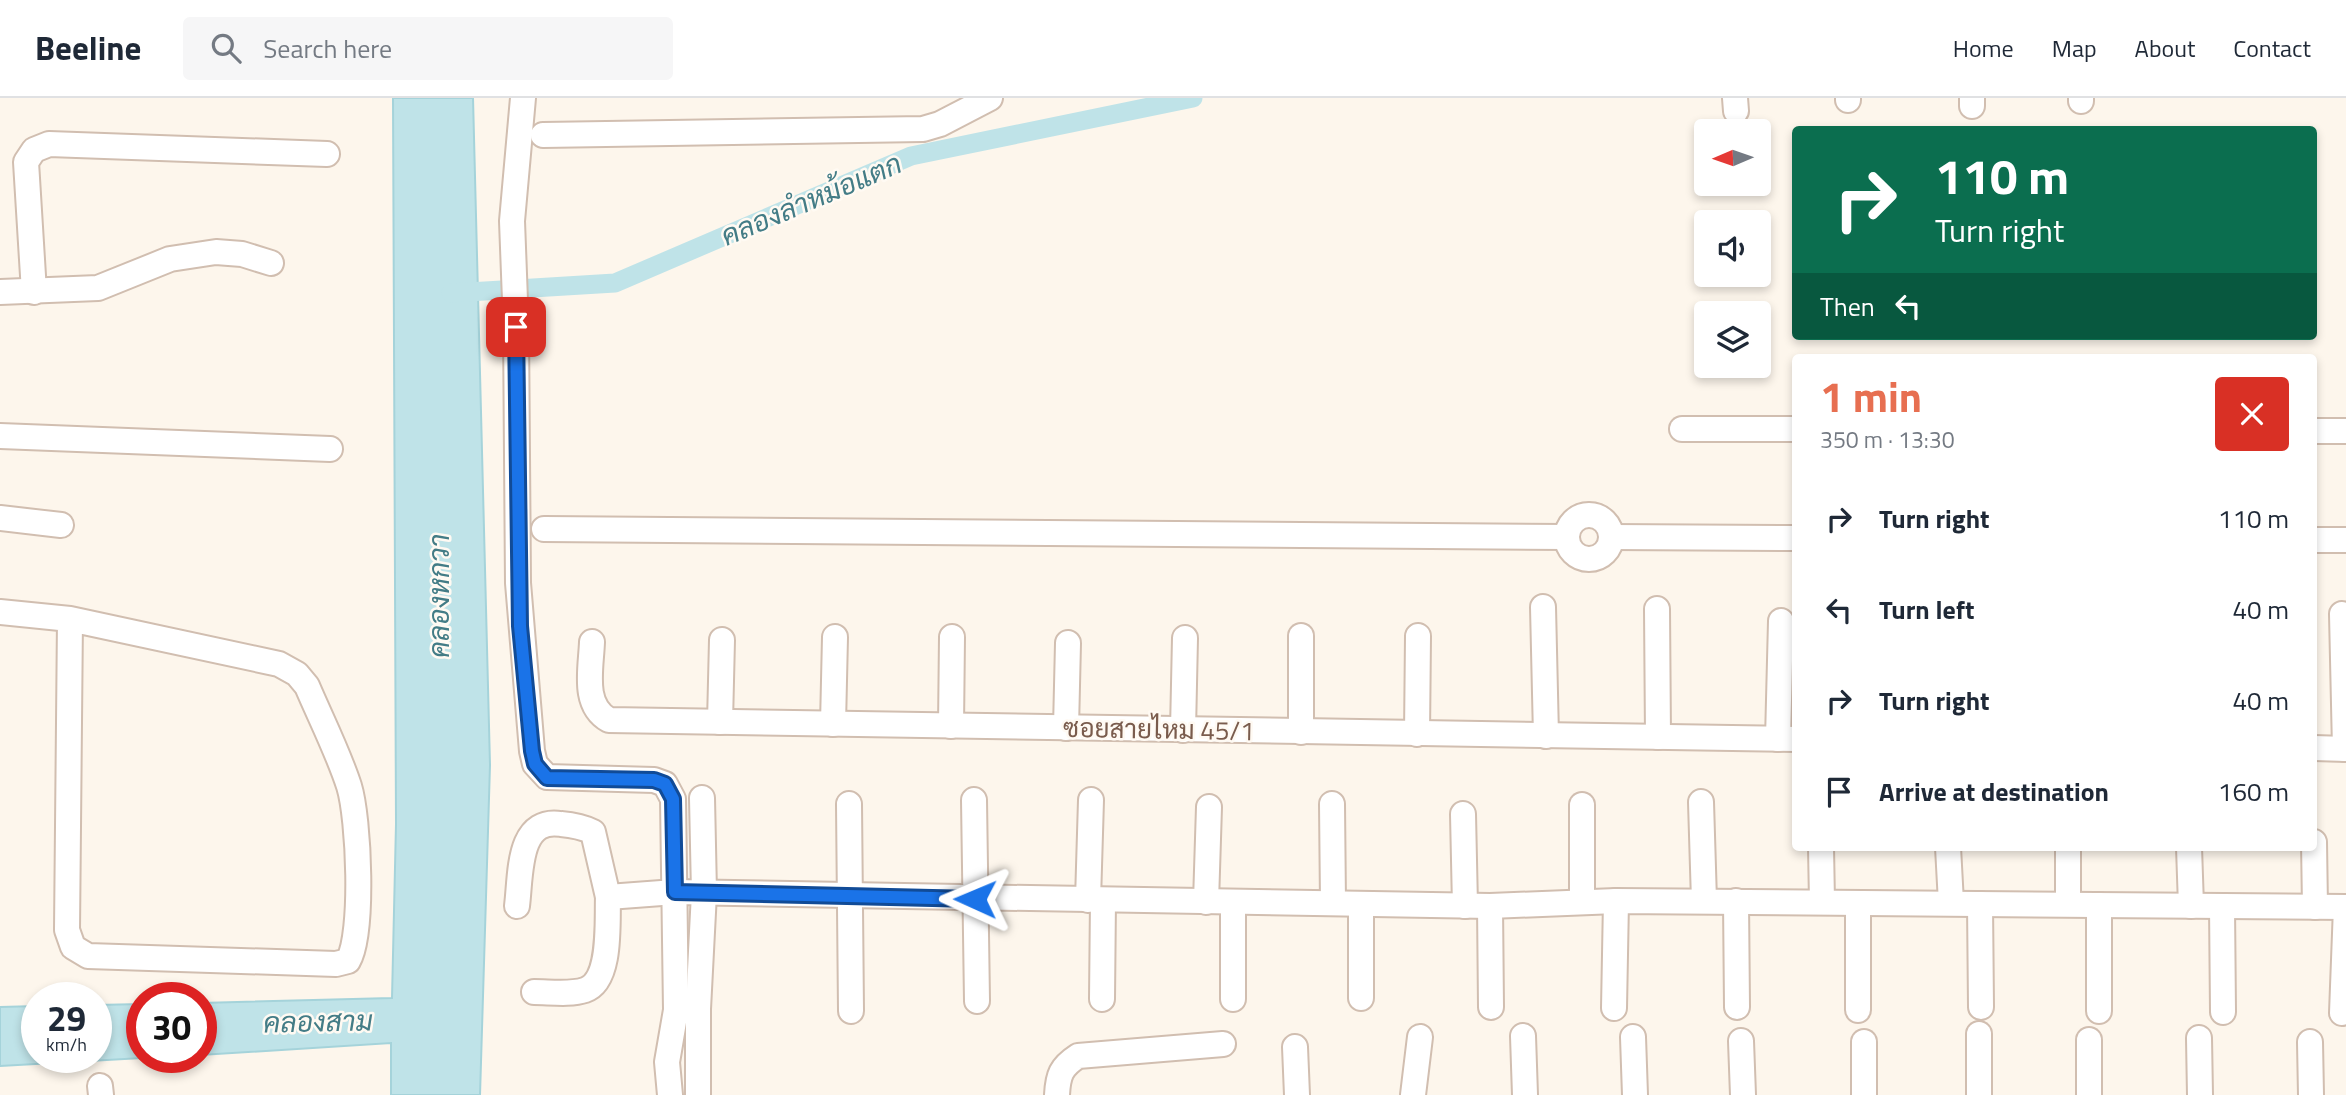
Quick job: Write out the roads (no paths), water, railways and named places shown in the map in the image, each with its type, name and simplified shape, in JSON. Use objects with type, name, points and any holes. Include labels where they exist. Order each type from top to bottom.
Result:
[{"type":"street","points":[[523,98],[512,221],[516,327],[518,583],[535,764],[547,778],[654,780],[665,784],[673,799],[675,892],[698,1095]]},
{"type":"street","points":[[543,135],[923,129],[940,124],[990,98]]},
{"type":"street","points":[[34,292],[26,162],[34,150],[49,144],[327,154]]},
{"type":"street","points":[[0,292],[98,288],[170,259],[216,252],[242,254],[271,263]]},
{"type":"street","points":[[1682,429],[1792,429]]},
{"type":"street","points":[[2317,431],[2346,431]]},
{"type":"street","points":[[0,436],[330,449]]},
{"type":"street","points":[[0,518],[61,525]]},
{"type":"street","points":[[544,529],[1566,537],[1571,552],[1585,559],[1600,557],[1610,545],[1611,537],[1792,538]]},
{"type":"street","points":[[2317,540],[2346,540]]},
{"type":"street","points":[[1543,607],[1546,736]]},
{"type":"street","points":[[1657,609],[1658,737]]},
{"type":"street","points":[[0,612],[69,619],[279,664],[297,674],[307,687],[349,788],[356,832],[358,890],[354,951],[348,961],[336,964],[88,956],[73,947],[66,930],[69,619]]},
{"type":"street","points":[[2317,748],[2345,749],[2342,614]]},
{"type":"street","points":[[1781,621],[1787,739]]},
{"type":"street","points":[[1301,636],[1301,732]]},
{"type":"street","points":[[1417,734],[1418,636]]},
{"type":"street","points":[[833,724],[835,637]]},
{"type":"street","points":[[951,726],[953,637]]},
{"type":"street","points":[[1183,730],[1185,638]]},
{"type":"street","points":[[720,722],[722,640]]},
{"type":"street","name":"ซอยสายไหม 45/1","points":[[592,642],[591,701],[597,713],[609,720],[1787,739]]},
{"type":"street","points":[[1066,728],[1068,643]]},
{"type":"street","points":[[670,1095],[667,1062],[687,1009],[704,893],[702,798]]},
{"type":"street","points":[[974,800],[977,1002]]},
{"type":"street","points":[[1091,800],[1102,999]]},
{"type":"street","points":[[1701,802],[1704,901]]},
{"type":"street","points":[[849,804],[850,1012]]},
{"type":"street","points":[[1332,804],[1333,904]]},
{"type":"street","points":[[1582,805],[1582,902]]},
{"type":"street","points":[[1206,902],[1209,807]]},
{"type":"street","points":[[1463,814],[1465,906]]},
{"type":"street","points":[[517,906],[525,844],[530,832],[542,823],[584,827],[593,832],[608,897],[604,967],[594,986],[583,991],[534,992]]},
{"type":"street","points":[[1821,851],[1822,902]]},
{"type":"street","points":[[1948,851],[1951,903]]},
{"type":"street","points":[[2068,851],[2068,904]]},
{"type":"street","points":[[2189,851],[2191,906]]},
{"type":"street","points":[[2314,851],[2315,907]]},
{"type":"street","points":[[608,897],[675,892],[1465,906],[1616,901],[1736,901],[2346,907],[2342,1013]]},
{"type":"street","points":[[1614,1008],[1616,901]]},
{"type":"street","points":[[1736,901],[1737,1007]]},
{"type":"street","points":[[1233,902],[1233,999]]},
{"type":"street","points":[[1858,903],[1858,1010]]},
{"type":"street","points":[[1361,904],[1362,998]]},
{"type":"street","points":[[1980,904],[1981,1007]]},
{"type":"street","points":[[2099,905],[2099,1011]]},
{"type":"street","points":[[1490,906],[1490,1007]]},
{"type":"street","points":[[2222,906],[2222,1012]]},
{"type":"street","points":[[1979,1034],[1979,1095]]},
{"type":"street","points":[[1523,1036],[1525,1095]]},
{"type":"street","points":[[1413,1095],[1420,1037]]},
{"type":"street","points":[[1633,1037],[1635,1095]]},
{"type":"street","points":[[2199,1038],[2200,1095]]},
{"type":"street","points":[[2089,1040],[2089,1095]]},
{"type":"street","points":[[1741,1041],[1743,1095]]},
{"type":"street","points":[[1864,1042],[1864,1095]]},
{"type":"street","points":[[2310,1042],[2311,1095]]},
{"type":"street","points":[[1058,1095],[1059,1075],[1065,1064],[1078,1056],[1223,1044]]},
{"type":"street","points":[[1295,1047],[1297,1095]]},
{"type":"water","points":[[393,98],[473,98],[490,765],[480,1095],[391,1095],[391,1043],[217,1054],[217,1003],[392,998],[396,824]]},
{"type":"water","points":[[126,1004],[126,1059],[112,1060],[112,1005]]},
{"type":"water","points":[[21,1006],[21,1065],[0,1066],[0,1007]]},
{"type":"waterway","name":"คลองลำหม้อแตก","points":[[451,293],[615,283],[911,156],[1193,98]]},
{"type":"water label","name":"คลองหกวา","points":[[438,596]]},
{"type":"water label","name":"คลองสาม","points":[[318,1021]]}]
